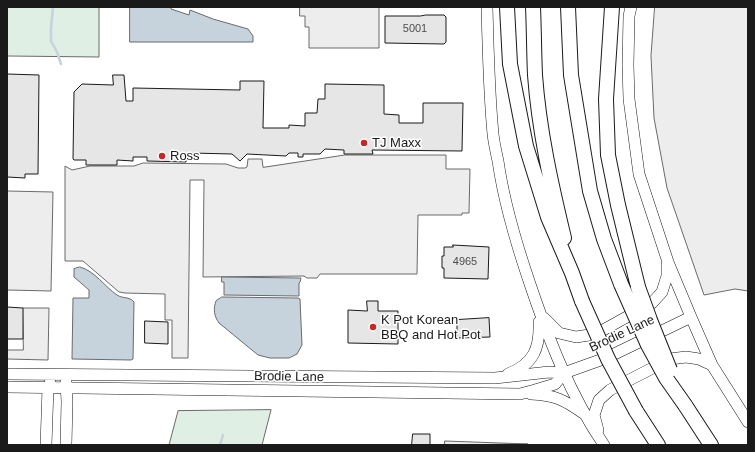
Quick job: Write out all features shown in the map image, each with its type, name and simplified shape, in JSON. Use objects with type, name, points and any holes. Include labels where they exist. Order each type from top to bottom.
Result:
[{"type":"highway","points":[[507,7],[510,64],[526,146],[548,217],[572,273],[582,301],[608,359],[636,411],[658,445]]},
{"type":"highway","points":[[533,7],[536,75],[546,153],[572,273]]},
{"type":"highway","points":[[568,7],[571,75],[590,191],[604,239],[621,284],[648,345],[666,378],[711,445]]},
{"type":"highway","points":[[612,7],[606,99],[608,156],[638,287],[685,406]]},
{"type":"main road","points":[[487,7],[493,135],[506,203],[518,248],[539,313],[564,374],[584,414],[602,442]]},
{"type":"main road","points":[[631,7],[629,16],[629,99],[638,167],[650,211],[668,262],[712,365],[748,422]]},
{"type":"main road","points":[[539,313],[558,333],[576,337],[596,334],[652,302],[662,292],[667,276],[668,262]]},
{"type":"main road","points":[[495,378],[517,370],[530,361],[534,355],[540,337],[539,313]]},
{"type":"main road","name":"Brodie Lane","points":[[7,388],[520,394],[555,384],[564,374],[606,358],[691,317]]},
{"type":"main road","points":[[602,442],[594,415],[599,400],[610,390],[670,359],[686,357],[699,359],[712,365]]},
{"type":"main road","name":"Brodie Lane","points":[[7,374],[495,378],[549,372],[564,374]]},
{"type":"main road","points":[[46,445],[48,388],[53,374]]},
{"type":"main road","points":[[65,374],[66,445]]},
{"type":"main road","points":[[246,390],[254,386],[264,384],[292,384],[306,382],[309,381],[311,376]]},
{"type":"main road","points":[[520,394],[544,395],[558,398],[584,414]]},
{"type":"green space","points":[[7,7],[99,7],[99,57],[7,56]]},
{"type":"green space","points":[[271,410],[262,445],[169,445],[178,411]]},
{"type":"shaded area","points":[[130,7],[171,7],[171,9],[189,15],[190,10],[213,19],[248,29],[253,36],[253,42],[130,42]]},
{"type":"shaded area","points":[[300,7],[379,7],[379,48],[309,48],[309,27],[305,27],[305,16],[300,16]]},
{"type":"shaded area","points":[[655,7],[748,7],[748,291],[735,289],[704,295],[667,188],[654,118],[651,56]]},
{"type":"shaded area","points":[[345,155],[446,155],[446,169],[470,169],[469,213],[462,213],[462,215],[418,215],[417,274],[320,274],[317,278],[307,278],[304,276],[203,277],[204,180],[190,180],[188,358],[172,358],[172,320],[165,320],[165,294],[119,292],[83,261],[65,261],[65,166],[72,170],[90,166],[134,166],[143,163],[226,164],[238,168],[245,168],[247,167],[248,159],[262,159],[263,167]]},
{"type":"shaded area","points":[[7,191],[53,192],[51,291],[7,290]]},
{"type":"shaded area","points":[[80,267],[90,272],[117,295],[130,299],[134,302],[133,359],[72,359],[73,298],[89,298],[89,290],[74,277],[74,269]]},
{"type":"shaded area","points":[[222,277],[301,278],[299,283],[299,296],[224,295],[224,282],[222,282]]},
{"type":"shaded area","points":[[222,297],[300,299],[302,345],[297,354],[289,358],[270,358],[258,355],[217,320],[214,312],[215,304],[216,301]]},
{"type":"shaded area","points":[[23,308],[49,308],[48,360],[7,359],[7,350],[23,350]]},
{"type":"shaded area","points":[[445,441],[528,444],[445,445]]},
{"type":"building","points":[[444,15],[446,17],[446,42],[444,44],[385,43],[385,16]]},
{"type":"building","points":[[7,74],[39,75],[38,174],[25,174],[25,178],[7,177]]},
{"type":"building","points":[[113,75],[124,75],[126,101],[133,101],[133,88],[240,90],[240,81],[264,81],[263,128],[289,128],[289,125],[305,126],[305,113],[317,113],[318,99],[325,99],[325,84],[384,85],[384,114],[399,115],[399,123],[423,123],[423,103],[463,103],[462,151],[372,150],[373,154],[344,154],[344,150],[325,149],[320,154],[303,154],[303,157],[298,157],[298,153],[289,153],[286,156],[247,154],[240,161],[232,154],[191,153],[191,159],[186,158],[186,162],[147,161],[147,157],[133,157],[133,161],[117,160],[117,165],[86,165],[86,160],[73,159],[74,92],[82,84],[113,85]]},
{"type":"building","points":[[453,245],[489,247],[488,279],[444,278],[442,256],[444,256],[444,247],[453,247]]},
{"type":"building","name":"K Pot Korean BBQ and Hot Pot","points":[[367,301],[378,301],[378,311],[398,311],[398,344],[348,343],[348,310],[367,311]]},
{"type":"building","points":[[7,307],[23,308],[23,339],[7,339]]},
{"type":"building","points":[[489,318],[490,337],[457,338],[457,320]]},
{"type":"building","points":[[145,321],[168,322],[168,344],[145,343]]},
{"type":"building","points":[[413,434],[430,434],[430,445],[412,445]]},
{"type":"waterway","points":[[53,7],[51,41],[61,64]]},
{"type":"waterway","points":[[220,445],[223,435]]},
{"type":"place","name":"TJ Maxx","points":[[364,143]]},
{"type":"place","name":"Ross","points":[[162,156]]},
{"type":"place","name":"K Pot Korean BBQ and Hot Pot","points":[[373,327]]}]
